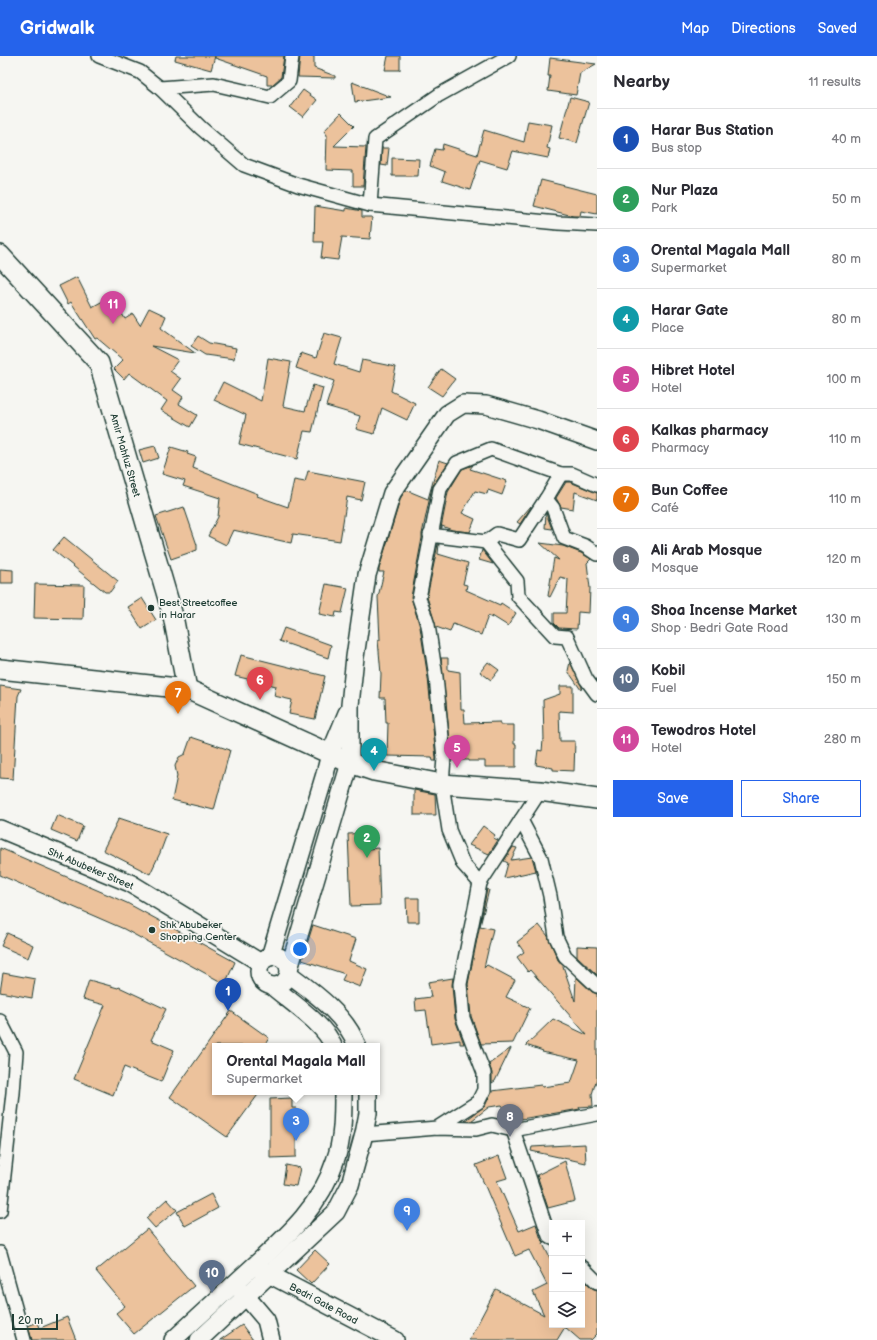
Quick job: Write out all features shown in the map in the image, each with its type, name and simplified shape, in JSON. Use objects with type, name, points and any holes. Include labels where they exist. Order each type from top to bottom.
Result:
[{"type":"main road","name":"Amir Mahfuz Street","points":[[0,255],[99,363],[173,616],[187,689]]},
{"type":"main road","points":[[0,669],[187,689],[350,763],[374,771],[442,784],[540,791],[597,799]]},
{"type":"street","points":[[99,56],[140,72],[160,88],[201,128],[244,164],[298,185],[370,205],[558,223],[597,225]]},
{"type":"street","points":[[160,88],[214,84],[270,97],[289,81],[292,56]]},
{"type":"street","points":[[370,205],[375,139],[440,95],[509,56]]},
{"type":"street","points":[[272,986],[281,984],[287,978],[350,763],[350,705],[355,657],[367,575],[392,493],[447,414],[463,404],[486,405],[538,420],[597,442]]},
{"type":"street","points":[[480,883],[463,864],[449,830],[442,784],[444,758],[436,677],[428,625],[418,598],[440,489],[457,463],[490,449],[560,474],[572,474],[597,485]]},
{"type":"street","points":[[430,535],[486,542],[497,534],[519,540],[560,474]]},
{"type":"street","points":[[546,498],[553,508],[564,538],[585,546],[597,554]]},
{"type":"street","points":[[486,542],[517,581],[518,596],[555,636],[567,637],[592,678],[597,694]]},
{"type":"street","points":[[332,1043],[316,1022],[272,986],[263,981],[259,972],[266,960],[298,864],[330,754],[350,705]]},
{"type":"street","points":[[437,1128],[478,1102],[484,1090],[484,1073],[464,1018],[460,984],[480,883],[540,791]]},
{"type":"street","points":[[521,820],[541,858],[550,896],[556,937],[565,956],[597,986]]},
{"type":"street","name":"Shk Abubeker Street","points":[[0,829],[130,883],[266,960]]},
{"type":"street","points":[[298,864],[318,872]]},
{"type":"street","points":[[266,960],[280,958],[287,964],[288,971],[335,1011],[351,1043]]},
{"type":"street","points":[[0,1021],[16,1052],[0,1211]]},
{"type":"street","points":[[173,1340],[285,1238],[307,1214],[322,1193],[336,1161],[341,1134],[343,1095]]},
{"type":"street","points":[[199,1340],[336,1212],[350,1185],[364,1134],[368,1113],[368,1095]]},
{"type":"street","points":[[364,1134],[437,1128],[476,1129],[492,1125],[513,1130],[597,1114]]},
{"type":"street","points":[[513,1130],[549,1236]]},
{"type":"street","points":[[330,1174],[350,1185]]},
{"type":"street","points":[[0,1253],[24,1340]]},
{"type":"street","name":"Bedri Gate Road","points":[[254,1266],[395,1340]]},
{"type":"street","points":[[585,1271],[597,1282]]},
{"type":"street","points":[[235,1284],[266,1320],[271,1340]]},
{"type":"building","points":[[176,56],[215,56],[211,70],[175,60]]},
{"type":"building","points":[[215,56],[284,56],[281,77],[272,85],[267,85],[267,76],[215,58]]},
{"type":"building","points":[[300,56],[314,56],[314,68],[335,76],[335,78],[298,77]]},
{"type":"building","points":[[388,56],[400,56],[400,70],[385,70]]},
{"type":"building","points":[[550,58],[596,64],[580,73],[576,95],[548,91]]},
{"type":"building","points":[[352,82],[391,97],[355,102]]},
{"type":"building","points":[[303,90],[317,100],[303,117],[290,107]]},
{"type":"building","points":[[570,97],[589,102],[577,143],[559,138]]},
{"type":"building","points":[[341,113],[354,126],[334,146],[366,147],[363,186],[353,186],[353,171],[326,170],[327,135],[324,131]]},
{"type":"building","points":[[528,121],[552,125],[547,148],[550,149],[548,158],[513,151],[507,168],[480,160],[470,190],[442,181],[445,172],[430,166],[435,149],[442,150],[443,144],[477,155],[484,130],[524,142]]},
{"type":"building","points":[[382,148],[389,148],[387,166],[381,165]]},
{"type":"building","points":[[392,158],[419,159],[418,176],[392,176]]},
{"type":"building","points":[[541,180],[597,194],[597,214],[581,211],[580,216],[573,216],[534,206]]},
{"type":"building","points":[[315,206],[346,211],[346,208],[362,211],[362,217],[372,217],[370,239],[342,237],[338,260],[321,258],[323,242],[314,242]]},
{"type":"building","points":[[77,277],[92,307],[112,296],[125,319],[133,314],[140,325],[149,308],[166,316],[161,328],[195,353],[151,346],[178,360],[170,371],[181,379],[173,390],[183,397],[179,404],[197,415],[190,427],[161,410],[167,401],[129,373],[124,379],[114,369],[123,360],[97,338],[95,339],[71,302],[68,304],[59,286]]},
{"type":"building","points":[[324,333],[342,338],[334,364],[359,372],[362,360],[396,367],[391,391],[415,403],[407,420],[382,408],[374,434],[356,429],[360,416],[326,406],[334,381],[296,368],[301,353],[316,358]]},
{"type":"building","points":[[198,336],[209,343],[236,348],[234,359],[205,355],[191,346]]},
{"type":"building","points":[[268,358],[291,362],[283,406],[305,411],[313,385],[323,388],[312,432],[304,431],[297,459],[239,444],[246,415],[214,400],[223,382],[261,401]]},
{"type":"building","points":[[441,369],[455,379],[442,396],[428,387]]},
{"type":"building","points":[[155,446],[159,458],[143,463],[139,450]]},
{"type":"building","points":[[171,447],[188,452],[187,454],[196,457],[193,468],[258,494],[257,496],[288,507],[294,480],[305,482],[308,471],[365,482],[361,500],[347,497],[340,541],[293,534],[291,543],[233,530],[226,545],[208,536],[218,517],[220,498],[183,486],[185,481],[162,474]]},
{"type":"building","points":[[439,460],[448,463],[432,487],[411,597],[420,627],[428,678],[436,758],[436,761],[433,761],[432,757],[387,756],[388,723],[386,723],[385,698],[380,698],[381,674],[378,640],[380,640],[378,597],[384,572],[379,572],[379,569],[401,497],[406,490],[428,499]]},
{"type":"building","points":[[473,465],[470,469],[507,481],[502,495],[488,490],[487,494],[475,491],[462,513],[475,519],[470,532],[452,530],[442,526],[441,528],[448,492],[462,469]]},
{"type":"building","points":[[566,482],[570,482],[597,493],[597,500],[575,492],[573,509],[561,507],[556,498]]},
{"type":"building","points":[[531,506],[520,524],[517,522]]},
{"type":"building","points":[[184,507],[197,545],[197,550],[171,559],[156,516]]},
{"type":"building","points":[[546,513],[552,529],[545,528]]},
{"type":"building","points":[[64,537],[118,581],[110,592],[105,592],[53,550]]},
{"type":"building","points":[[540,543],[563,546],[581,553],[591,559],[587,563],[590,588],[589,613],[578,612],[577,629],[559,628],[554,623],[554,613],[566,613],[568,579],[560,577],[550,597],[548,596],[554,558],[559,560]]},
{"type":"building","points":[[438,544],[438,554],[468,563],[463,584],[467,585],[466,590],[500,605],[501,603],[516,613],[508,626],[492,616],[492,618],[488,616],[481,635],[453,624],[450,632],[436,627],[427,597]]},
{"type":"building","points":[[482,550],[493,564],[479,560]]},
{"type":"building","points":[[0,569],[13,570],[13,583],[0,583]]},
{"type":"building","points":[[35,584],[84,585],[83,619],[34,618]]},
{"type":"building","points":[[326,584],[348,588],[342,613],[336,612],[335,617],[319,614]]},
{"type":"building","points":[[142,598],[156,620],[142,629],[128,607]]},
{"type":"building","points":[[284,628],[331,645],[328,658],[279,641]]},
{"type":"building","points":[[241,655],[325,676],[315,719],[289,714],[292,700],[274,696],[276,686],[235,676]]},
{"type":"building","points":[[441,658],[448,658],[448,670],[460,672],[461,709],[464,709],[465,723],[500,722],[500,725],[514,725],[516,767],[485,767],[485,761],[452,760]]},
{"type":"building","points":[[488,662],[499,670],[491,680],[480,672]]},
{"type":"building","points":[[570,662],[582,687],[581,690],[568,671]]},
{"type":"building","points":[[0,686],[21,689],[18,696],[13,779],[0,778]]},
{"type":"building","points":[[560,686],[573,686],[573,712],[559,711],[560,741],[575,741],[574,771],[553,770],[553,768],[536,765],[538,750],[542,751],[544,740],[543,700],[560,694]]},
{"type":"building","points":[[191,737],[230,750],[214,810],[172,800],[177,776],[175,766],[179,757],[185,754]]},
{"type":"building","points":[[414,790],[435,794],[436,815],[414,815]]},
{"type":"building","points":[[57,815],[83,826],[77,841],[51,830]]},
{"type":"building","points":[[119,818],[167,834],[150,874],[103,850]]},
{"type":"building","points":[[483,826],[495,835],[493,838],[498,840],[489,854],[469,845]]},
{"type":"building","points":[[367,833],[368,849],[378,848],[380,905],[351,906],[348,834]]},
{"type":"building","points":[[513,847],[517,848],[511,860],[532,857],[536,871],[504,878],[508,863],[504,861]]},
{"type":"building","points":[[0,848],[127,903],[235,962],[225,984],[124,929],[0,875]]},
{"type":"building","points":[[487,889],[489,890],[480,926],[493,929],[484,968],[487,965],[515,980],[506,997],[530,1008],[513,1043],[481,1044],[471,1016],[468,984]]},
{"type":"building","points":[[406,898],[419,898],[419,922],[407,922]]},
{"type":"building","points":[[313,925],[356,939],[349,961],[367,969],[360,987],[342,980],[345,974],[302,960]]},
{"type":"building","points":[[539,925],[548,936],[558,960],[563,966],[575,1001],[576,977],[592,992],[597,994],[597,1078],[592,1094],[593,1106],[579,1107],[580,1109],[521,1119],[521,1112],[508,1114],[502,1105],[489,1107],[471,1121],[465,1121],[485,1106],[492,1091],[571,1083],[579,1060],[542,1052],[543,1051],[526,1045],[553,1019],[587,1035],[530,970],[528,972],[517,957],[524,952],[517,942]]},
{"type":"building","points":[[7,933],[33,945],[28,958],[1,946]]},
{"type":"building","points":[[577,946],[597,947],[597,975],[577,956]]},
{"type":"building","points":[[3,973],[35,979],[32,998],[0,992]]},
{"type":"building","points":[[453,978],[452,985],[455,1019],[464,1044],[460,1044],[460,1040],[431,1044],[426,1010],[416,1011],[415,999],[431,997],[428,982]]},
{"type":"building","points":[[89,980],[118,988],[119,987],[166,1009],[151,1040],[174,1050],[161,1082],[124,1067],[113,1095],[74,1079],[105,1005],[83,999]]},
{"type":"building","points":[[231,1011],[269,1038],[266,1043],[212,1043],[212,1095],[258,1095],[227,1137],[170,1097]]},
{"type":"building","points":[[511,1048],[495,1081],[492,1083],[492,1073],[489,1064]]},
{"type":"building","points":[[292,1098],[292,1108],[296,1108],[296,1157],[270,1158],[270,1099]]},
{"type":"building","points":[[585,1144],[586,1163],[531,1151],[532,1147]]},
{"type":"building","points":[[499,1156],[507,1178],[497,1181],[519,1231],[536,1224],[541,1239],[545,1243],[543,1244],[549,1256],[549,1328],[564,1328],[557,1340],[469,1340],[496,1289],[544,1315],[533,1292],[547,1285],[529,1250],[515,1256],[476,1165]]},
{"type":"building","points":[[565,1161],[575,1201],[548,1208],[537,1175]]},
{"type":"building","points":[[286,1165],[300,1168],[296,1186],[283,1184]]},
{"type":"building","points":[[211,1194],[218,1208],[185,1226],[177,1212]]},
{"type":"building","points":[[167,1199],[177,1210],[155,1228],[146,1218]]},
{"type":"building","points":[[147,1229],[194,1286],[134,1334],[116,1313],[125,1306],[96,1271]]},
{"type":"building","points":[[315,1250],[330,1264],[311,1284],[296,1270]]},
{"type":"building","points":[[585,1281],[592,1288],[597,1290],[597,1334],[591,1340],[580,1340],[566,1328],[585,1328]]},
{"type":"building","points":[[67,1317],[76,1340],[32,1340],[28,1326],[38,1322],[40,1328]]},
{"type":"building","points":[[242,1325],[253,1340],[220,1340]]},
{"type":"place","name":"Tewodros Hotel","points":[[113,324]]},
{"type":"place","name":"Best Streetcoffee in Harar","points":[[151,608]]},
{"type":"place","name":"Kalkas pharmacy","points":[[260,700]]},
{"type":"place","name":"Bun Coffee","points":[[178,714]]},
{"type":"place","name":"Hibret Hotel","points":[[457,768]]},
{"type":"place","name":"Harar Gate","points":[[374,771]]},
{"type":"place","name":"Nur Plaza","points":[[367,858]]},
{"type":"place","name":"Shk Abubeker Shopping Center","points":[[152,930]]},
{"type":"place","name":"Harar Bus Station","points":[[228,1011]]},
{"type":"place","name":"Ali Arab Mosque","points":[[510,1137]]},
{"type":"place","name":"Orental Magala Mall","points":[[296,1141]]},
{"type":"place","name":"Shoa Incense Market","points":[[407,1231]]},
{"type":"place","name":"Kobil","points":[[212,1293]]}]
